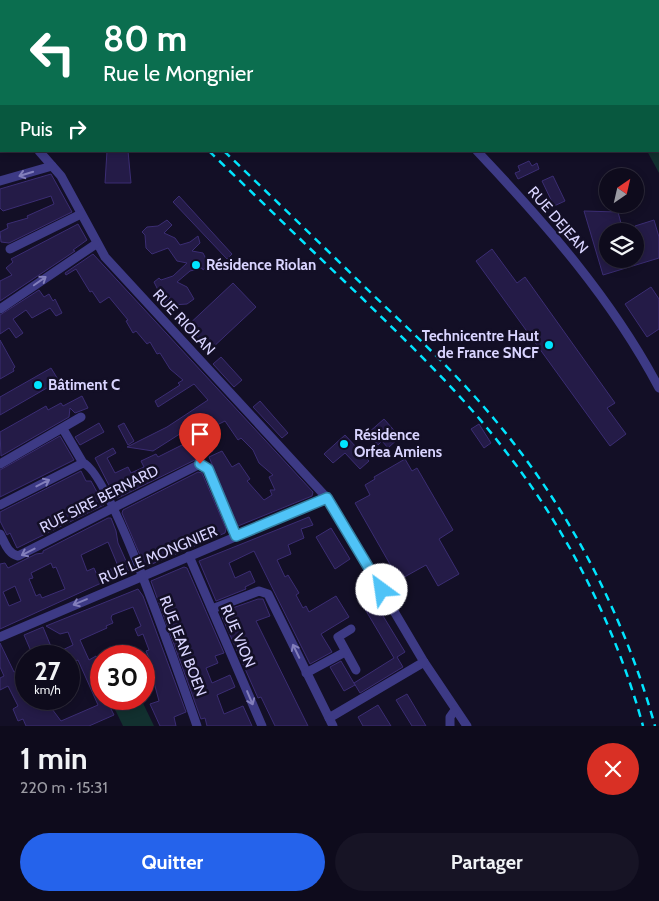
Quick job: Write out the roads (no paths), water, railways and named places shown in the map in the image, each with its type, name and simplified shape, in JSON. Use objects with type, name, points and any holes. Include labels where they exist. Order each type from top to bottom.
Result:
[{"type":"street","name":"RUE RIOLAN","points":[[40,152],[61,176],[96,244],[105,257],[327,498],[424,662],[467,726]]},
{"type":"street","name":"RUE DEJEAN","points":[[478,152],[534,212],[586,274],[630,337],[659,388]]},
{"type":"street","points":[[0,182],[52,166]]},
{"type":"street","points":[[10,249],[81,214]]},
{"type":"street","points":[[0,309],[96,244]]},
{"type":"street","points":[[0,464],[81,417]]},
{"type":"street","name":"RUE JEAN BOEN","points":[[63,429],[83,463],[92,469],[113,507],[197,726]]},
{"type":"street","points":[[0,505],[83,463]]},
{"type":"street","name":"RUE SIRE BERNARD","points":[[0,534],[12,555],[18,556],[200,464],[208,469],[236,536]]},
{"type":"street","name":"RUE LE MONGNIER","points":[[0,637],[327,498]]},
{"type":"street","name":"RUE VION","points":[[189,556],[262,726]]},
{"type":"street","points":[[212,609],[259,591],[264,591],[268,594],[331,722],[424,662]]},
{"type":"street","points":[[351,629],[338,637],[356,670]]},
{"type":"street","points":[[306,673],[346,652]]},
{"type":"street","points":[[450,726],[450,716],[455,710]]},
{"type":"railway","points":[[210,152],[417,352],[453,389],[503,448],[548,512],[587,580],[619,652],[643,726]]},
{"type":"railway","points":[[225,152],[450,370],[481,403],[522,454],[547,489],[591,564],[627,644],[655,726]]},
{"type":"place","name":"Résidence Riolan","points":[[196,265]]},
{"type":"place","name":"Technicentre Haut de France SNCF","points":[[549,345]]},
{"type":"place","name":"Bâtiment C","points":[[38,385]]},
{"type":"place","name":"Résidence Orfea Amiens","points":[[344,444]]}]
